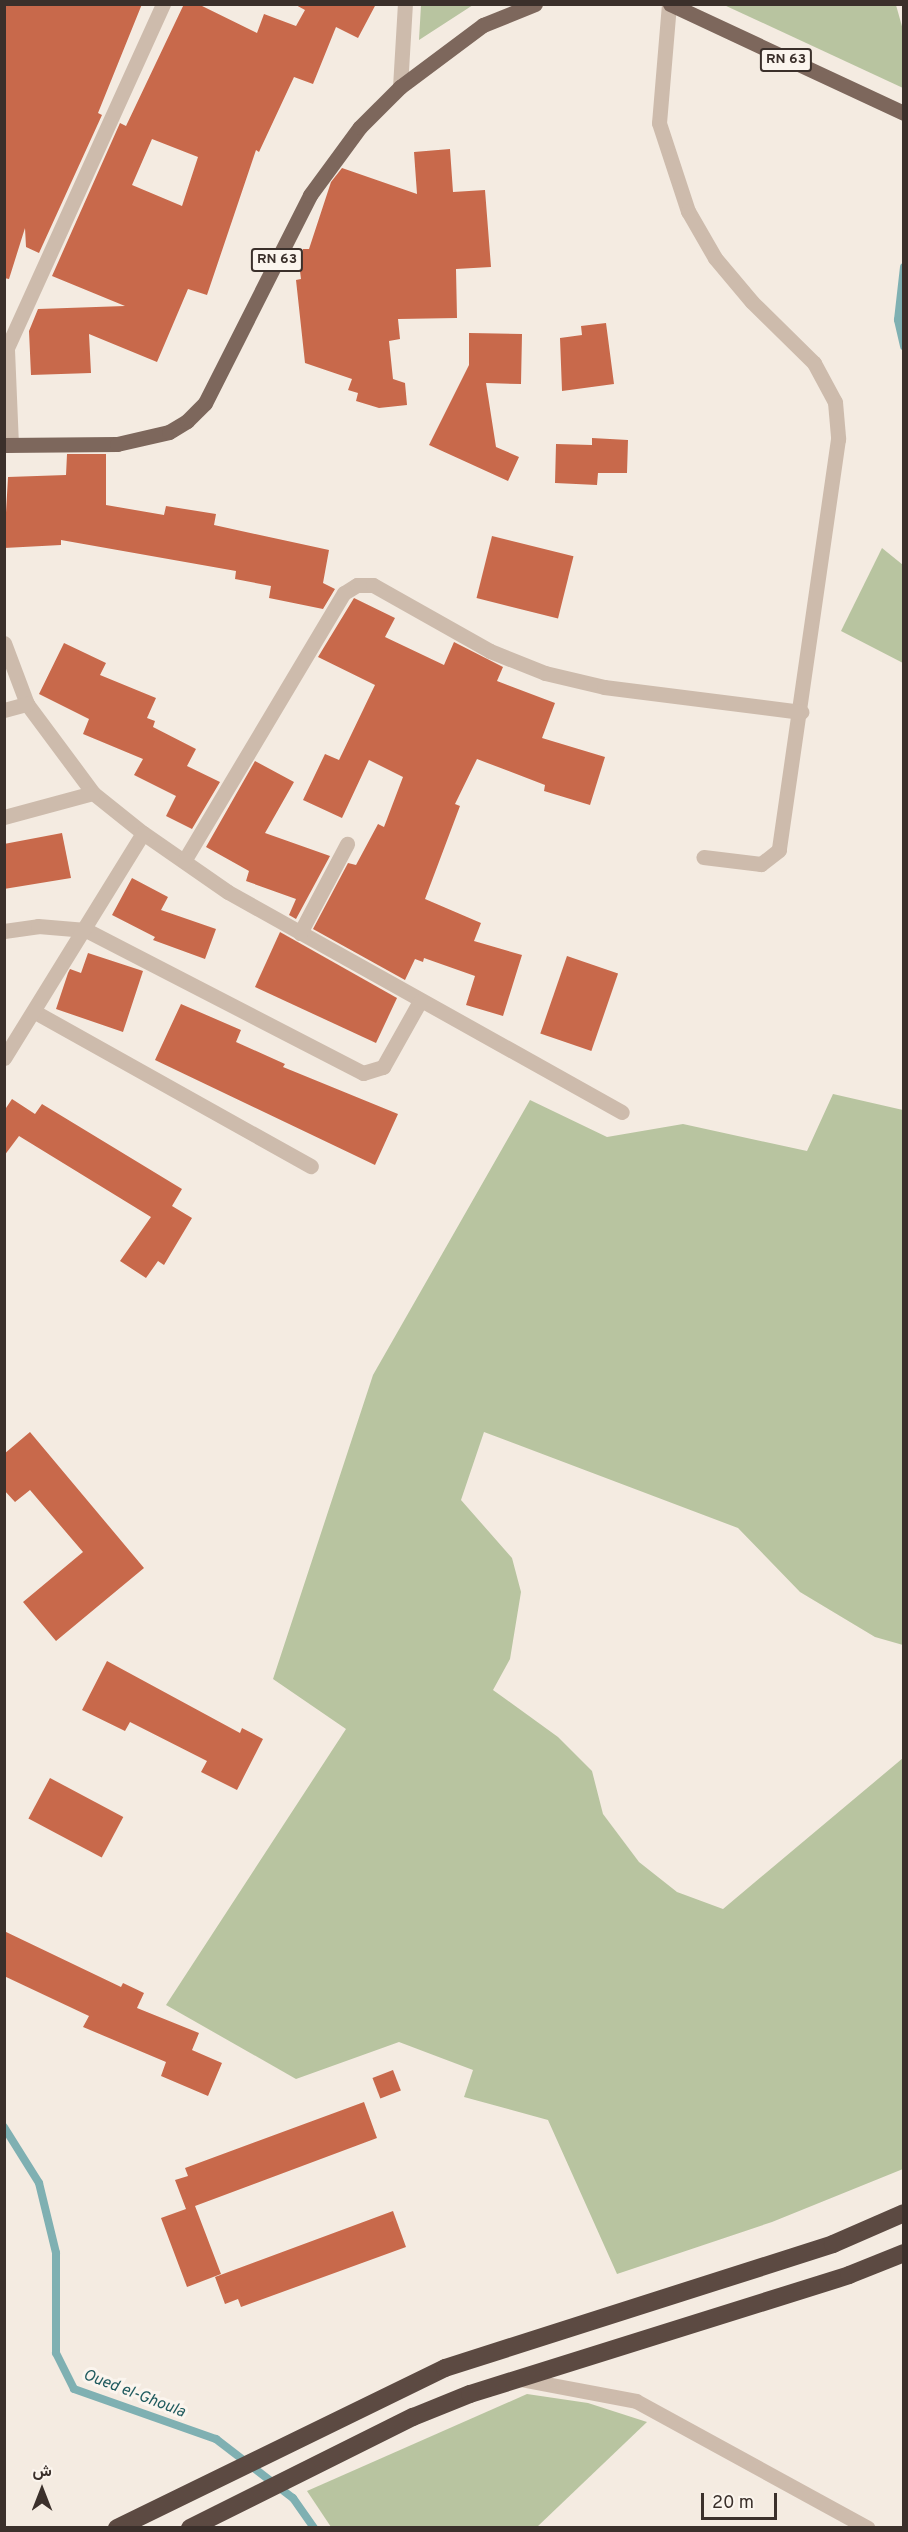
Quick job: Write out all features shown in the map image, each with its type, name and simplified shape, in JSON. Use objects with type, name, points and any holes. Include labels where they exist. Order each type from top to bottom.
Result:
[{"type":"highway","points":[[117,2528],[208,2486],[445,2368],[834,2244],[903,2212]]},
{"type":"highway","points":[[190,2528],[412,2417],[514,2379],[849,2275],[903,2253]]},
{"type":"main road","name":"RN 63","points":[[8,445],[134,441],[169,432],[188,421],[205,403],[310,195],[360,127],[400,87],[483,25],[535,4]]},
{"type":"main road","name":"RN 63","points":[[670,4],[903,112]]},
{"type":"street","points":[[8,445],[7,348],[164,4]]},
{"type":"street","points":[[400,87],[405,4]]},
{"type":"street","points":[[670,4],[659,123],[688,211],[716,258],[744,293],[814,363],[835,402],[835,482],[779,850],[761,864],[703,857]]},
{"type":"street","points":[[184,861],[344,593],[357,585],[373,585],[490,651],[545,673],[615,689],[801,712]]},
{"type":"street","points":[[4,643],[27,704],[93,793],[143,833],[300,933],[622,1112]]},
{"type":"street","points":[[4,710],[27,704]]},
{"type":"street","points":[[4,818],[93,793]]},
{"type":"street","points":[[4,1058],[86,930],[143,833]]},
{"type":"street","points":[[300,933],[348,844]]},
{"type":"street","points":[[4,931],[38,926],[86,930],[363,1073],[383,1067],[420,1000]]},
{"type":"street","points":[[35,1012],[311,1166]]},
{"type":"street","points":[[514,2379],[636,2401],[868,2528]]},
{"type":"green space","points":[[421,4],[473,5],[419,40]]},
{"type":"green space","points":[[724,5],[896,5],[903,30],[903,88]]},
{"type":"green space","points":[[882,548],[903,565],[903,663],[841,631]]},
{"type":"green space","points":[[833,1094],[903,1110],[903,1645],[875,1637],[800,1592],[738,1528],[484,1432],[461,1500],[512,1558],[521,1592],[510,1659],[493,1690],[558,1737],[592,1771],[603,1814],[639,1862],[677,1892],[723,1909],[903,1758],[903,2169],[772,2222],[617,2274],[548,2120],[464,2097],[473,2070],[399,2042],[296,2079],[166,2005],[346,1729],[273,1679],[373,1375],[530,1100],[607,1137],[683,1124],[807,1151]]},
{"type":"green space","points":[[527,2394],[588,2403],[647,2422],[537,2527],[331,2527],[307,2491]]},
{"type":"building","points":[[4,4],[142,4],[98,113],[102,115],[39,253],[26,247],[25,228],[9,279],[4,278]]},
{"type":"building","points":[[184,4],[198,4],[257,33],[264,14],[296,26],[305,10],[294,4],[376,4],[358,38],[336,27],[313,84],[294,77],[259,152],[256,150],[207,295],[188,289],[157,362],[89,334],[91,373],[31,375],[29,331],[38,309],[125,306],[52,276],[120,123],[126,126]],"holes":[[[152,139],[198,157],[182,206],[132,185]]]},
{"type":"building","points":[[450,149],[453,192],[485,190],[491,267],[456,269],[457,318],[398,319],[400,339],[389,341],[393,379],[405,383],[407,405],[379,408],[356,401],[358,393],[348,390],[352,379],[305,363],[296,280],[301,279],[299,263],[303,249],[309,249],[331,182],[342,168],[417,194],[414,152]]},
{"type":"building","points":[[606,323],[614,384],[562,391],[560,338],[582,335],[581,326]]},
{"type":"building","points":[[469,333],[522,334],[521,384],[486,383],[496,447],[519,457],[508,481],[429,445],[469,365]]},
{"type":"building","points":[[592,438],[628,440],[627,473],[598,473],[597,485],[555,483],[556,444],[592,445]]},
{"type":"building","points":[[67,454],[106,454],[106,505],[164,515],[166,506],[216,514],[214,525],[329,550],[323,583],[335,589],[323,609],[269,598],[271,586],[235,579],[236,571],[61,540],[61,545],[4,548],[8,477],[66,475]]},
{"type":"building","points":[[492,536],[574,556],[558,618],[477,598]]},
{"type":"building","points":[[354,598],[395,618],[385,637],[444,665],[454,642],[503,667],[497,681],[555,703],[542,738],[605,757],[590,805],[544,791],[545,785],[477,759],[455,804],[460,806],[425,899],[481,923],[474,941],[522,955],[503,1016],[466,1005],[475,976],[424,958],[423,962],[415,959],[405,980],[313,929],[348,863],[356,865],[378,824],[384,827],[403,777],[369,760],[342,818],[303,800],[325,754],[339,760],[375,685],[318,657]]},
{"type":"building","points":[[64,643],[106,663],[100,675],[156,698],[147,718],[155,721],[153,727],[196,749],[187,766],[220,782],[192,829],[166,816],[176,796],[134,775],[143,759],[83,734],[89,719],[39,694]]},
{"type":"building","points":[[255,761],[294,782],[265,833],[330,856],[296,919],[289,915],[296,899],[246,881],[249,871],[206,847]]},
{"type":"building","points":[[62,833],[71,878],[4,889],[4,844]]},
{"type":"building","points":[[132,878],[168,897],[161,910],[216,929],[205,959],[153,940],[155,937],[112,915]]},
{"type":"building","points":[[280,932],[397,998],[376,1043],[255,987]]},
{"type":"building","points":[[88,953],[143,971],[123,1032],[56,1009],[70,969],[81,973]]},
{"type":"building","points":[[567,956],[618,974],[591,1051],[540,1034]]},
{"type":"building","points":[[181,1004],[241,1030],[236,1042],[285,1064],[283,1067],[398,1114],[375,1165],[155,1060]]},
{"type":"building","points":[[12,1099],[35,1114],[42,1104],[182,1189],[172,1206],[192,1218],[164,1265],[158,1261],[146,1278],[120,1261],[151,1217],[19,1136],[4,1156],[4,1111]]},
{"type":"building","points":[[30,1432],[144,1568],[56,1641],[23,1602],[83,1552],[30,1490],[15,1502],[4,1490],[4,1454]]},
{"type":"building","points":[[107,1661],[240,1733],[242,1728],[263,1739],[237,1790],[201,1772],[207,1761],[130,1722],[125,1731],[82,1710]]},
{"type":"building","points":[[50,1778],[123,1817],[102,1858],[28,1819]]},
{"type":"building","points":[[4,1931],[121,1987],[123,1983],[144,1993],[137,2008],[199,2033],[192,2050],[222,2063],[208,2096],[161,2076],[166,2062],[83,2027],[89,2016],[4,1976]]},
{"type":"building","points":[[393,2070],[401,2091],[380,2098],[372,2078]]},
{"type":"building","points":[[364,2102],[377,2138],[195,2206],[221,2274],[187,2287],[161,2218],[186,2209],[175,2180],[188,2176],[185,2168]]},
{"type":"building","points":[[393,2211],[406,2247],[241,2307],[238,2299],[225,2304],[215,2277]]},
{"type":"waterway","points":[[904,267],[898,320],[904,346]]},
{"type":"waterway","name":"Oued el-Ghoula","points":[[4,2127],[39,2183],[56,2253],[56,2353],[74,2389],[216,2439],[293,2498],[314,2528]]}]
